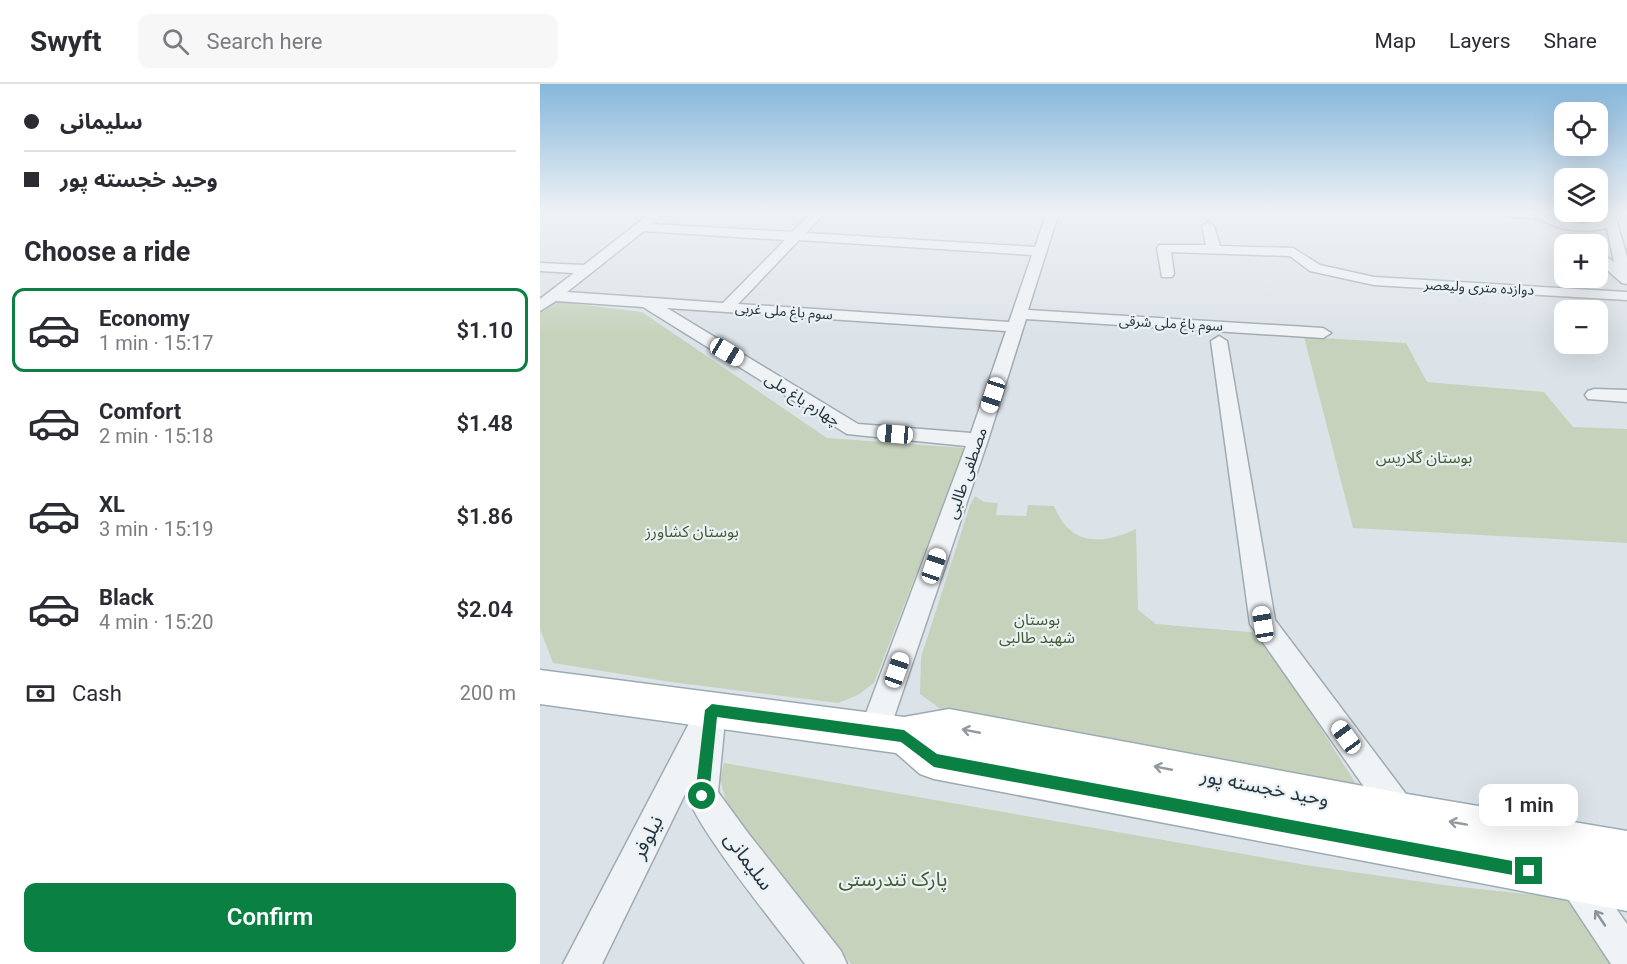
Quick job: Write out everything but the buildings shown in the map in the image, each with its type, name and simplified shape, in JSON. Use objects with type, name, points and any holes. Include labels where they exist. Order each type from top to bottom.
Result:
[{"type":"main road","name":"وحید خجسته پور","points":[[540,687],[889,734],[949,727],[1401,813],[1627,852]]},
{"type":"main road","name":"وحید خجسته پور","points":[[889,734],[934,760],[1627,889]]},
{"type":"street","points":[[546,301],[607,253]]},
{"type":"street","points":[[727,308],[780,253]]},
{"type":"street","name":"مصطفی طالبی","points":[[889,734],[978,440],[1039,253]]},
{"type":"street","name":"دوازده متری ولیعصر","points":[[1165,253],[1167,274]]},
{"type":"street","name":"دوازده متری ولیعصر","points":[[1294,253],[1315,268],[1374,281],[1627,296]]},
{"type":"street","points":[[1620,253],[1626,279]]},
{"type":"street","points":[[1608,264],[1626,279]]},
{"type":"street","points":[[540,267],[587,269]]},
{"type":"street","name":"سوم باغ ملی غربی","points":[[546,301],[645,302],[727,308],[1017,320]]},
{"type":"street","name":"چهارم باغ ملی","points":[[645,302],[854,430],[978,440]]},
{"type":"street","name":"سوم باغ ملی شرقی","points":[[1017,320],[1323,333]]},
{"type":"street","points":[[1219,341],[1263,624],[1401,813]]},
{"type":"street","points":[[1594,395],[1627,396]]},
{"type":"street","name":"نیلوفر","points":[[582,964],[712,710]]},
{"type":"street","name":"سلیمانی","points":[[712,710],[702,796],[736,845],[828,964]]},
{"type":"street","points":[[1557,840],[1575,880],[1627,956]]},
{"type":"green space","name":"بوستان کشاورز","points":[[552,301],[642,312],[827,438],[965,448],[874,683],[858,695],[838,703],[671,682],[553,663],[540,629],[540,311]]},
{"type":"green space","name":"بوستان گلاریس","points":[[1304,337],[1406,343],[1427,382],[1544,392],[1573,427],[1627,429],[1627,543],[1353,528]]},
{"type":"green space","name":"بوستان شهید طالبی","points":[[975,496],[984,502],[998,503],[996,515],[1026,516],[1028,505],[1054,506],[1069,529],[1088,538],[1111,538],[1136,529],[1138,610],[1156,624],[1260,633],[1358,787],[950,716],[920,694],[921,657],[970,505]]},
{"type":"green space","name":"پارک تندرستی","points":[[724,763],[1312,866],[1451,886],[1563,898],[1585,917],[1614,964],[851,964],[727,804],[720,779]]},
{"type":"route","points":[[702,796],[712,710],[904,736],[934,760],[1529,871]]}]
